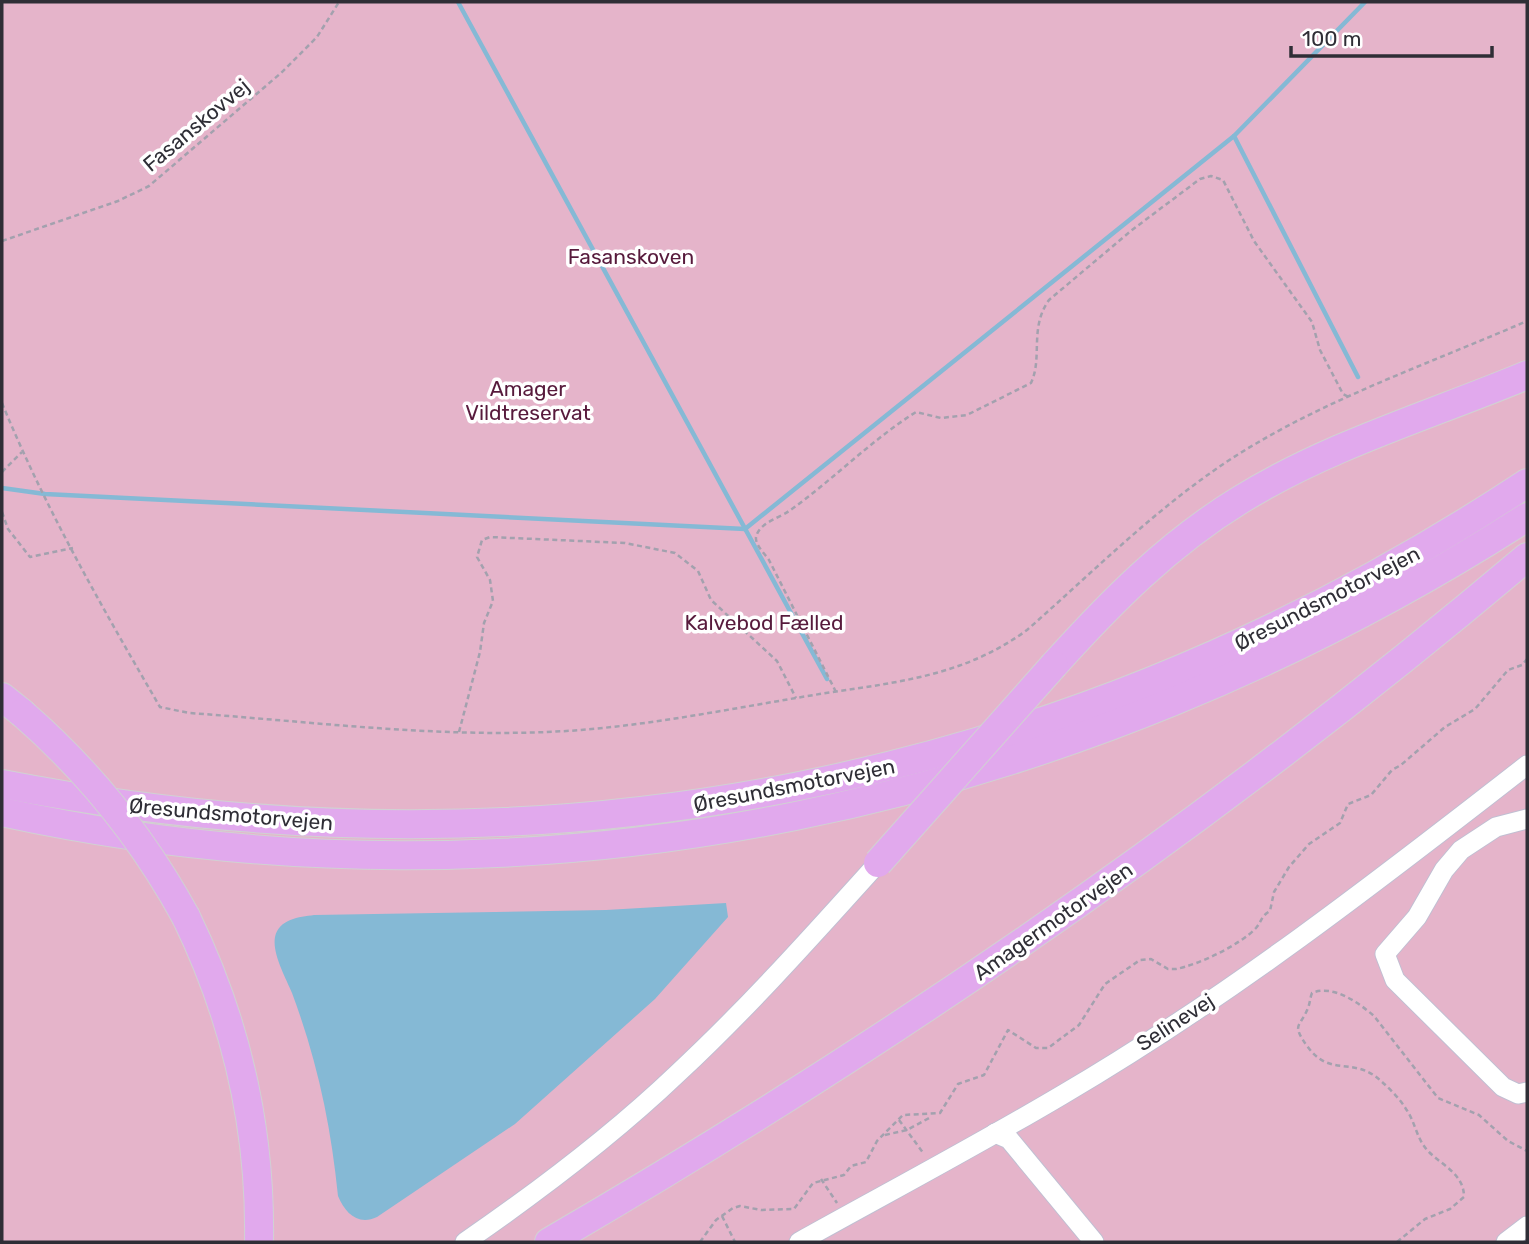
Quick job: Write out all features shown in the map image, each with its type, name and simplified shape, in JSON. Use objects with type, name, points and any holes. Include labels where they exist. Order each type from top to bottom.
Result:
[{"type":"highway","points":[[878,863],[1054,665],[1144,572],[1190,533],[1240,499],[1321,458],[1527,375]]},
{"type":"highway","name":"Øresundsmotorvejen","points":[[2,784],[99,801],[221,817],[405,825],[527,822],[619,814],[801,787],[980,742],[1153,682],[1320,606],[1428,546],[1527,483]]},
{"type":"highway","name":"Øresundsmotorvejen","points":[[2,812],[103,830],[197,842],[280,849],[400,853],[592,845],[699,832],[794,816],[982,771],[1163,708],[1338,628],[1433,575],[1527,517]]},
{"type":"highway","name":"Amagermotorvejen","points":[[549,1242],[808,1085],[1068,911],[1305,736],[1527,557]]},
{"type":"highway","points":[[12,705],[64,751],[108,799],[156,864],[186,916],[217,985],[241,1061],[256,1150],[259,1242]]},
{"type":"street","name":"Selinevej","points":[[799,1242],[1063,1095],[1304,937],[1527,765]]},
{"type":"street","points":[[1527,818],[1496,827],[1461,850],[1444,870],[1417,917],[1385,954],[1395,980],[1503,1087],[1518,1094],[1527,1092]]},
{"type":"street","points":[[466,1242],[573,1163],[675,1077],[761,991],[878,863]]},
{"type":"street","points":[[995,1133],[1009,1139],[1094,1242]]},
{"type":"street","points":[[1506,1242],[1527,1226]]},
{"type":"path","name":"Fasanskovvej","points":[[2,241],[118,201],[149,186],[281,73],[317,37],[339,2]]},
{"type":"path","points":[[835,692],[769,560],[757,544],[756,537],[760,529],[806,498],[890,429],[916,412],[941,418],[967,415],[1031,383],[1038,323],[1049,300],[1132,230],[1200,179],[1210,176],[1223,180],[1254,241],[1312,322],[1320,350],[1343,394],[1349,397]]},
{"type":"path","points":[[2,403],[23,452],[160,707],[189,713],[459,732],[580,730],[711,715],[927,676],[970,665],[1000,650],[1202,479],[1257,443],[1349,397],[1527,321]]},
{"type":"path","points":[[2,472],[23,452]]},
{"type":"path","points":[[2,512],[8,529],[30,557],[73,548]]},
{"type":"path","points":[[459,732],[480,652],[484,623],[493,601],[491,580],[477,557],[482,540],[490,537],[625,543],[675,553],[698,571],[711,600],[778,661],[796,698]]},
{"type":"path","points":[[885,1135],[907,1130],[934,1115],[946,1106],[958,1084],[984,1076],[1008,1030],[1035,1048],[1048,1048],[1079,1025],[1105,984],[1140,960],[1151,960],[1168,969],[1184,968],[1231,946],[1256,928],[1262,915],[1270,911],[1274,892],[1290,867],[1308,844],[1340,823],[1348,804],[1371,795],[1392,770],[1445,727],[1475,709],[1508,670],[1522,665],[1527,659]]},
{"type":"path","points":[[1397,1242],[1425,1219],[1450,1209],[1464,1197],[1464,1188],[1459,1178],[1419,1140],[1408,1112],[1381,1081],[1358,1067],[1326,1065],[1316,1059],[1298,1033],[1297,1025],[1307,1010],[1312,993],[1320,990],[1342,995],[1363,1007],[1374,1016],[1438,1098],[1479,1115],[1508,1141],[1527,1151]]},
{"type":"path","points":[[700,1242],[722,1216],[740,1206],[761,1210],[794,1209],[804,1200],[809,1186],[821,1179],[844,1175],[850,1166],[866,1162],[877,1141],[899,1120],[911,1112],[934,1115]]},
{"type":"path","points":[[899,1120],[926,1158]]},
{"type":"path","points":[[821,1179],[839,1206]]},
{"type":"path","points":[[722,1216],[735,1242],[739,1242]]},
{"type":"green space","name":"Kalvebod Fælled","points":[[2,2],[1527,2],[1527,1242],[2,1242]]},
{"type":"water","points":[[726,903],[728,917],[655,999],[515,1124],[377,1217],[358,1219],[344,1208],[338,1196],[327,1118],[316,1068],[276,951],[275,937],[281,926],[296,918],[314,915],[606,910]]},
{"type":"waterway","points":[[458,2],[827,679]]},
{"type":"waterway","points":[[2,488],[45,494],[745,529],[1234,136],[1365,2]]},
{"type":"waterway","points":[[1234,136],[1358,377]]},
{"type":"park label","name":"Fasanskoven","points":[[631,256]]},
{"type":"park label","name":"Amager Vildtreservat","points":[[528,400]]}]
